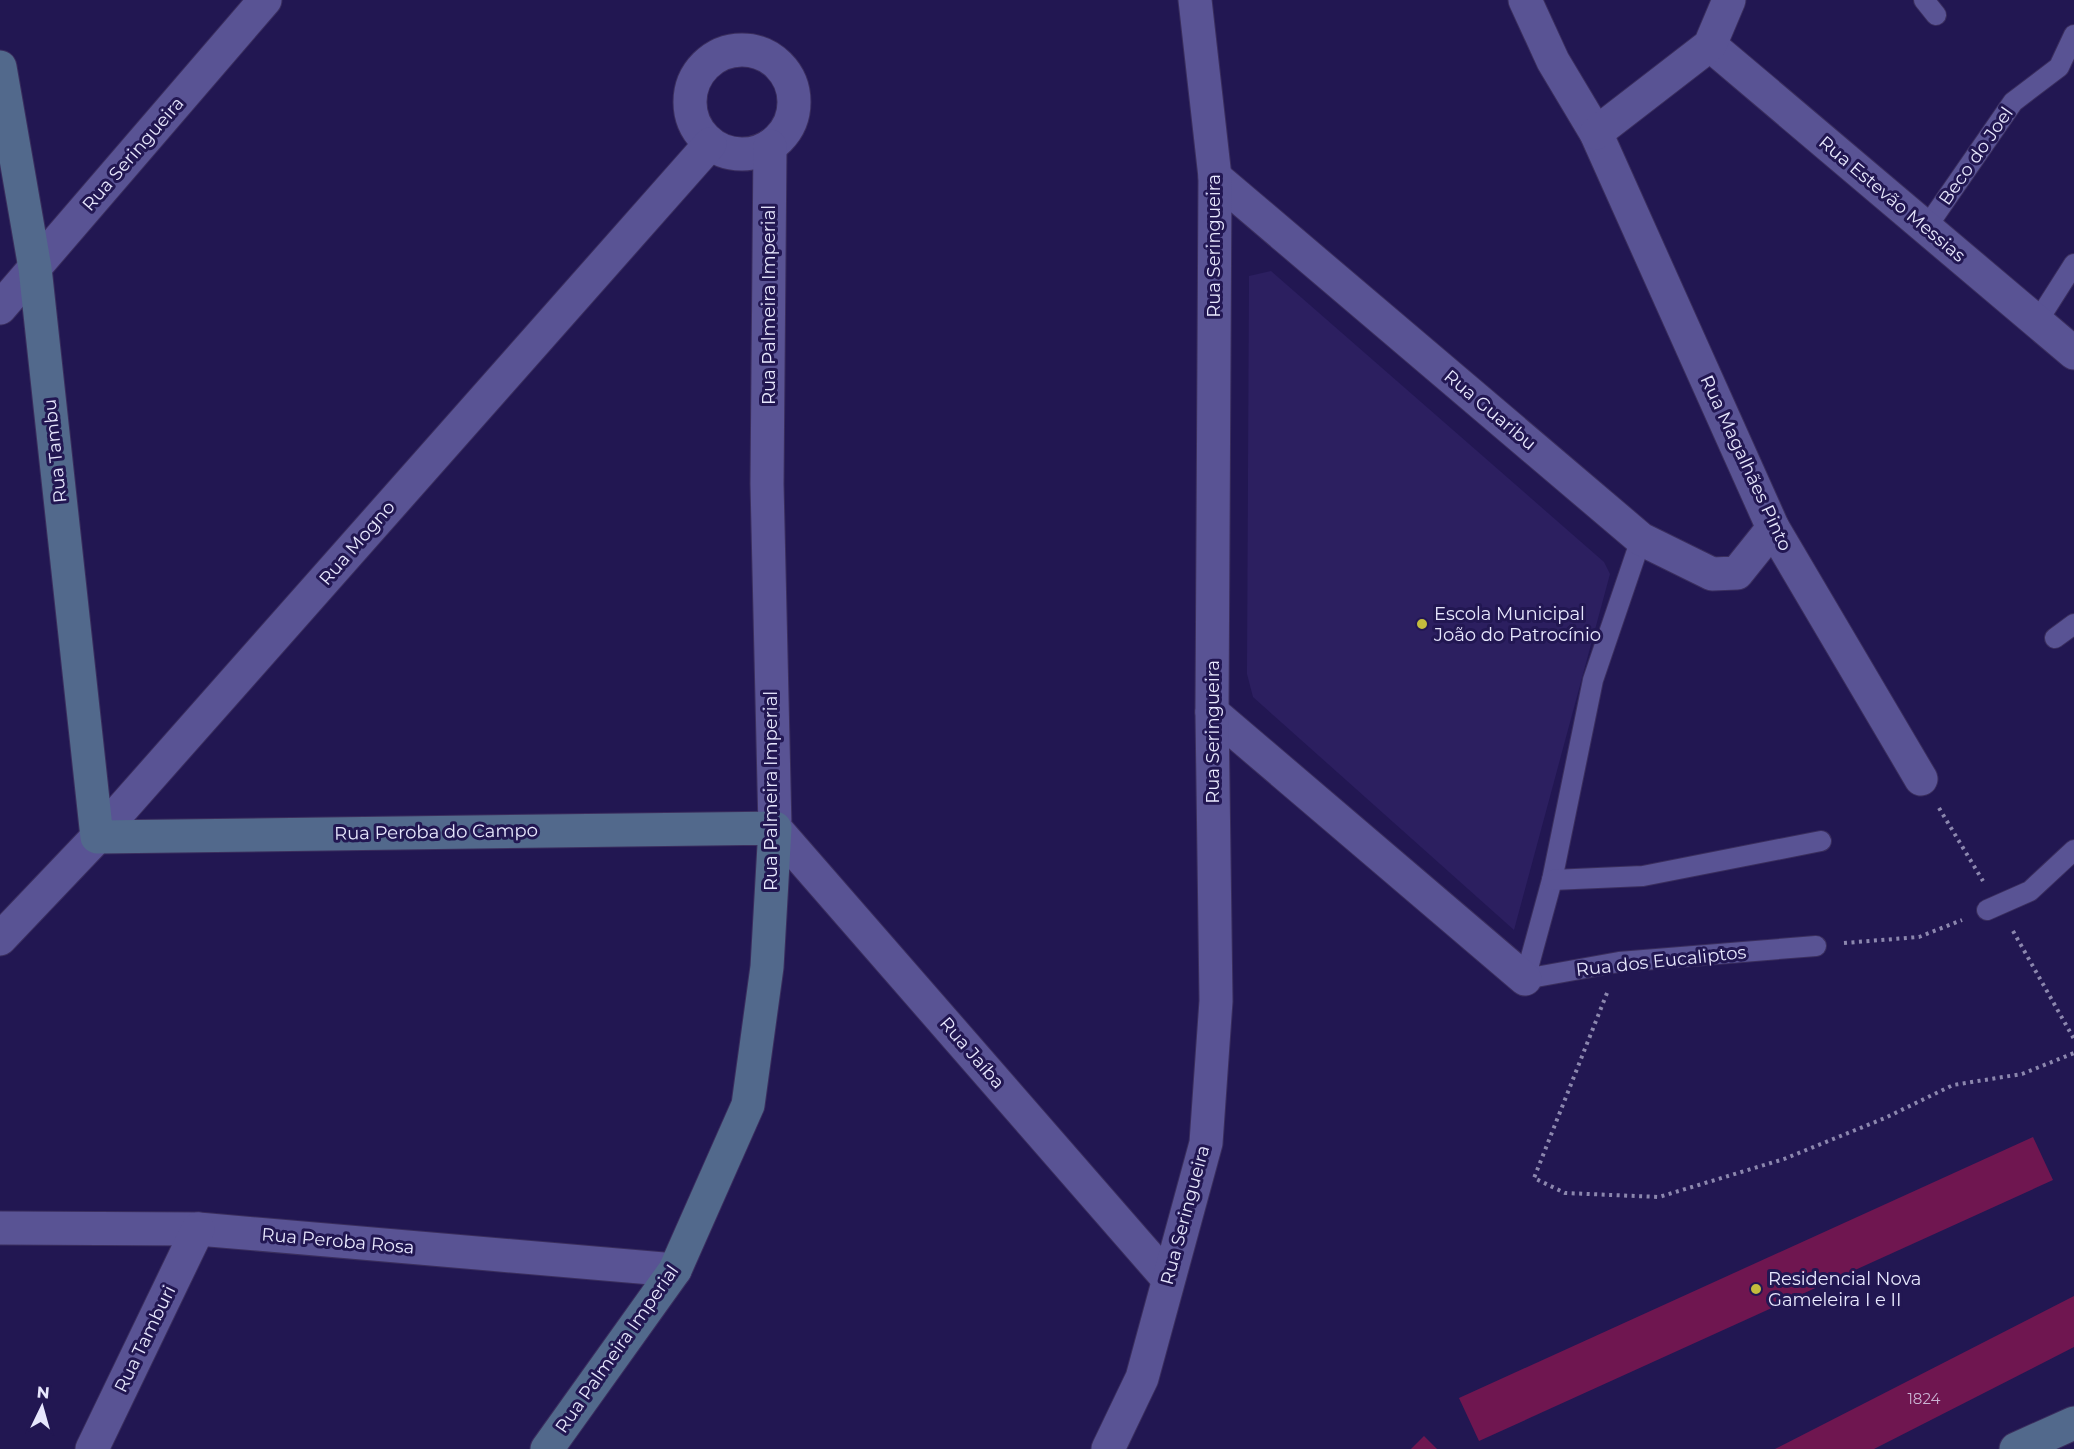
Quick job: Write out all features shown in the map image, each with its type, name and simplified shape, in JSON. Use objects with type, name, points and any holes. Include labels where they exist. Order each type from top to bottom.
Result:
[{"type":"street","name":"Rua Seringueira","points":[[0,308],[265,0]]},
{"type":"street","name":"Rua Seringueira","points":[[1108,1449],[1142,1378],[1206,1143],[1216,1001],[1212,712],[1215,177],[1195,0]]},
{"type":"street","name":"Rua Magalhães Pinto","points":[[1525,0],[1553,61],[1596,133],[1773,528],[1921,779]]},
{"type":"street","points":[[1596,133],[1710,45],[1729,0]]},
{"type":"street","name":"Rua Estevão Messias","points":[[1710,45],[2074,352]]},
{"type":"street","points":[[735,50],[753,51],[769,57],[783,69],[791,84],[795,102],[792,119],[783,135],[770,146],[756,153],[740,154],[724,151],[710,144],[698,131],[691,115],[690,97],[694,80],[704,66],[718,55],[735,50]]},
{"type":"street","name":"Rua Tambu","points":[[0,67],[35,268],[97,837]]},
{"type":"street","name":"Rua Mogno","points":[[0,939],[97,837],[710,144]]},
{"type":"street","name":"Rua Palmeira Imperial","points":[[547,1449],[675,1270],[748,1104],[767,967],[775,828],[767,484],[770,146]]},
{"type":"street","name":"Rua Guaribu","points":[[1215,177],[1641,539],[1712,574],[1737,573],[1773,528]]},
{"type":"street","points":[[1212,712],[1525,979]]},
{"type":"street","name":"Rua Peroba do Campo","points":[[97,837],[775,828]]},
{"type":"street","name":"Rua Jaíba","points":[[775,828],[1168,1279]]},
{"type":"street","name":"Rua Peroba Rosa","points":[[0,1228],[198,1229],[675,1270]]},
{"type":"street","name":"Rua Tamburi","points":[[92,1449],[198,1229]]},
{"type":"street","points":[[2016,1449],[2074,1423]]},
{"type":"lane","name":"Beco do Joel","points":[[1926,228],[2013,102],[2059,67],[2074,35]]},
{"type":"lane","points":[[2037,322],[2074,264]]},
{"type":"lane","points":[[1525,979],[1552,880],[1593,680],[1641,539]]},
{"type":"lane","points":[[2055,638],[2074,624]]},
{"type":"lane","points":[[1552,880],[1643,876],[1821,841]]},
{"type":"lane","points":[[1987,909],[2030,891],[2074,850]]},
{"type":"lane","name":"Rua dos Eucaliptos","points":[[1525,979],[1619,962],[1816,946]]},
{"type":"path","points":[[1816,946],[1919,938],[1987,909]]},
{"type":"path","points":[[1619,962],[1534,1178],[1565,1193],[1659,1197],[1784,1159],[1885,1118],[1953,1085],[2022,1074],[2074,1053]]},
{"type":"shaded area","name":"Escola Municipal João do Patrocínio","points":[[1271,271],[1604,562],[1610,574],[1514,930],[1253,697],[1247,674],[1249,276]]},
{"type":"building","name":"Residencial Nova Gameleira I e II","points":[[2033,1137],[2053,1180],[1479,1441],[1459,1398]]},
{"type":"building","points":[[2074,1296],[2074,1347],[1874,1449],[1775,1449]]},
{"type":"building","points":[[1424,1436],[1437,1449],[1411,1449]]},
{"type":"place","name":"Escola Municipal João do Patrocínio","points":[[1422,624]]},
{"type":"place","name":"Residencial Nova Gameleira I e II","points":[[1756,1289]]}]
